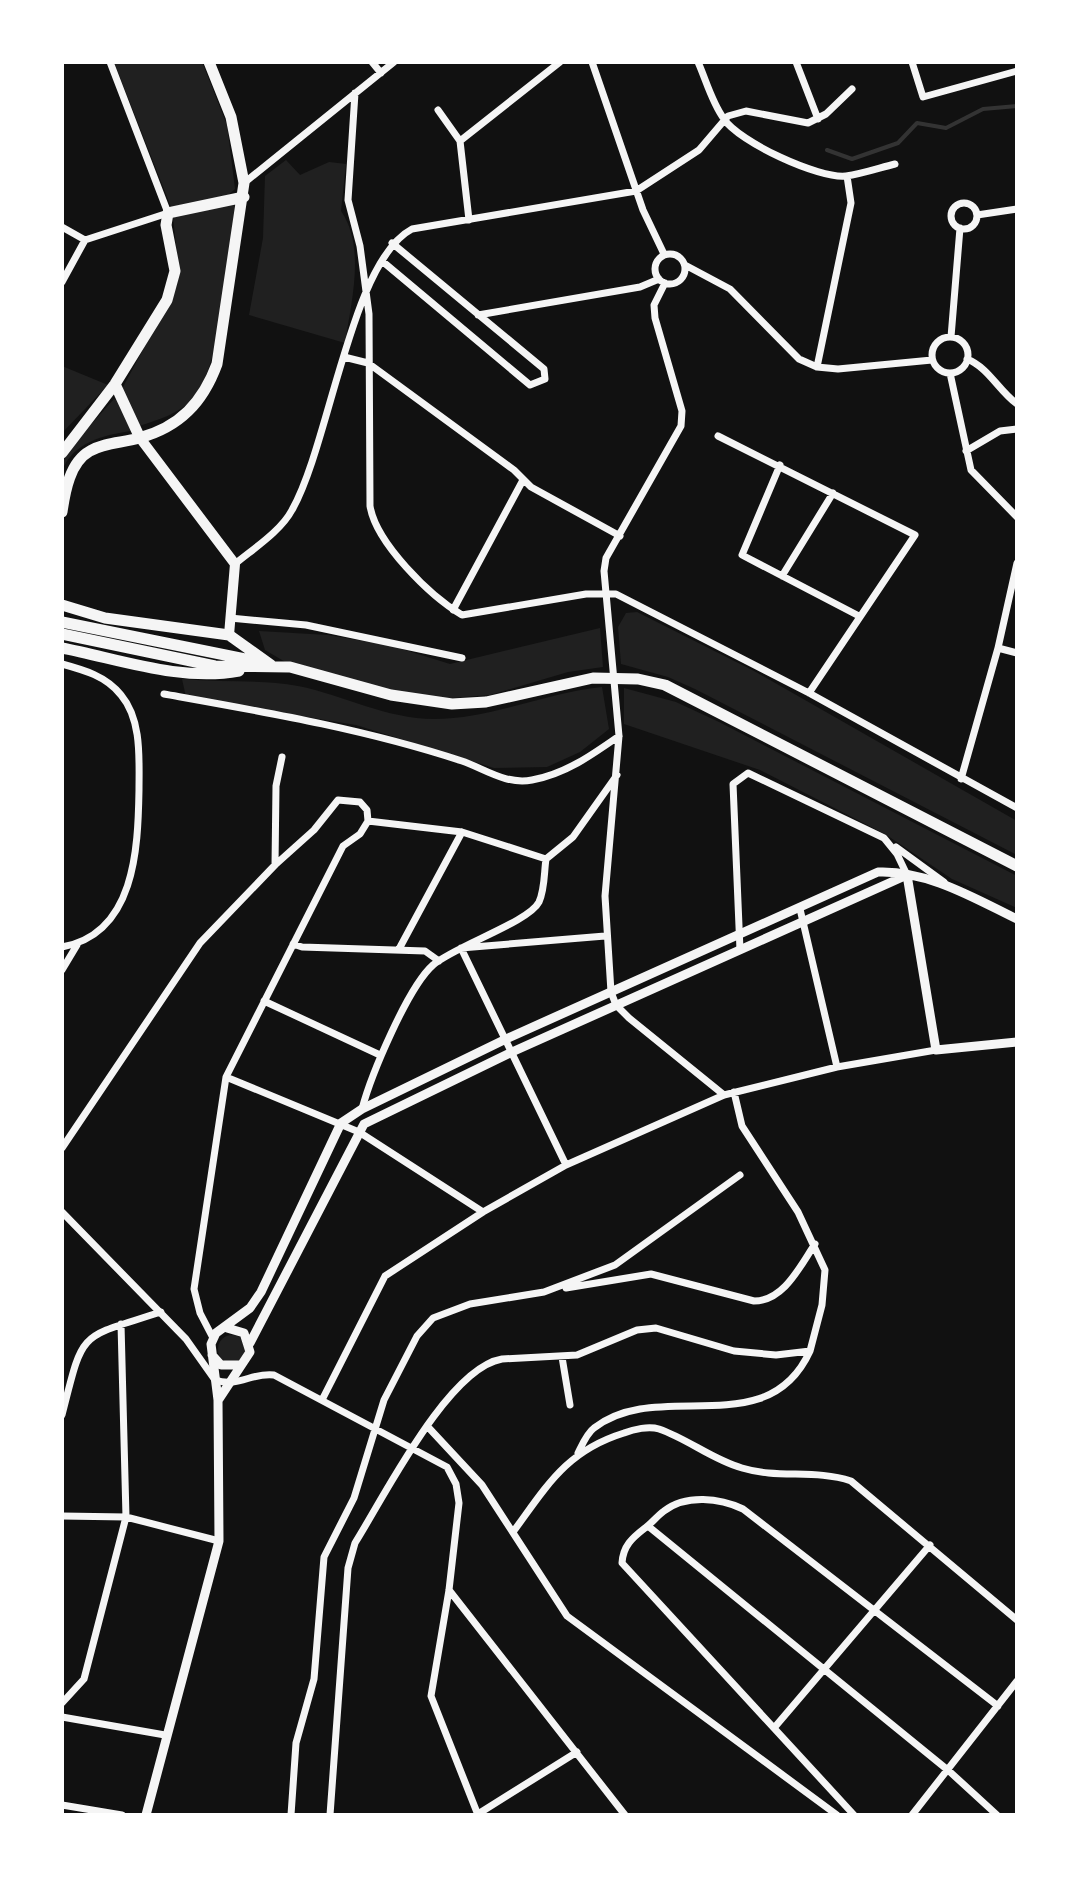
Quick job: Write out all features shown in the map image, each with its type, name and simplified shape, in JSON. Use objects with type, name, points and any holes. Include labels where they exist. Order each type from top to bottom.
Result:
[{"type":"main road","points":[[62,512],[65,493],[80,460],[90,451],[140,438],[172,425],[195,407],[208,388],[217,364],[244,183],[231,117],[209,62]]},
{"type":"main road","points":[[62,453],[79,426],[115,384],[174,283],[168,213],[244,197]]},
{"type":"main road","points":[[115,384],[140,438],[235,564],[229,635]]},
{"type":"main road","points":[[62,605],[105,618],[229,635],[271,665]]},
{"type":"main road","points":[[62,622],[215,651],[391,695],[452,704],[486,702],[593,678],[638,679],[665,685],[1017,866]]},
{"type":"main road","points":[[62,634],[215,666],[271,665]]},
{"type":"main road","points":[[62,648],[136,665],[217,675],[271,665]]},
{"type":"street","points":[[62,282],[85,240],[168,213],[110,62]]},
{"type":"street","points":[[372,62],[381,73]]},
{"type":"street","points":[[244,183],[394,62]]},
{"type":"street","points":[[460,141],[560,62]]},
{"type":"street","points":[[592,62],[636,191],[664,254]]},
{"type":"street","points":[[698,62],[724,120],[738,133],[781,157],[833,175],[847,176],[895,164]]},
{"type":"street","points":[[796,62],[818,119]]},
{"type":"street","points":[[912,62],[923,97],[1017,71]]},
{"type":"street","points":[[235,564],[291,514],[309,477],[367,288],[392,243],[412,229],[636,191],[699,150],[724,120],[746,111],[795,123],[818,119],[852,89]]},
{"type":"street","points":[[355,93],[348,200],[367,288],[373,523],[379,536],[453,610],[462,615],[607,592],[652,610],[1017,808]]},
{"type":"street","points":[[438,110],[460,141],[469,220]]},
{"type":"street","points":[[817,367],[851,203],[847,176]]},
{"type":"street","points":[[951,337],[960,228],[951,219],[955,207],[967,204],[977,215]]},
{"type":"street","points":[[977,215],[1017,209]]},
{"type":"street","points":[[960,228],[973,225],[977,215]]},
{"type":"street","points":[[62,227],[85,240]]},
{"type":"street","points":[[382,261],[530,385],[542,383],[546,373],[544,369],[392,243]]},
{"type":"street","points":[[664,254],[675,254],[685,265],[730,289],[799,359],[817,367],[838,369],[932,360]]},
{"type":"street","points":[[664,254],[655,265],[662,281],[654,305],[655,318],[682,411],[681,426],[606,558],[619,736],[605,896],[605,936],[611,992],[616,1005],[724,1095]]},
{"type":"street","points":[[478,315],[682,278],[685,265]]},
{"type":"street","points":[[951,337],[966,347],[967,359],[961,369],[950,373],[938,370],[932,360],[936,344],[951,337]]},
{"type":"street","points":[[344,357],[368,363],[523,480],[620,536]]},
{"type":"street","points":[[967,359],[981,365],[1004,394],[1017,404]]},
{"type":"street","points":[[950,373],[971,470],[1017,517]]},
{"type":"street","points":[[966,451],[1000,431],[1017,429]]},
{"type":"street","points":[[718,436],[915,535],[809,693]]},
{"type":"street","points":[[780,465],[742,555],[859,616]]},
{"type":"street","points":[[453,610],[523,480]]},
{"type":"street","points":[[782,576],[833,493]]},
{"type":"street","points":[[961,779],[998,648],[1017,563]]},
{"type":"street","points":[[230,618],[306,625],[462,658]]},
{"type":"street","points":[[998,648],[1017,653]]},
{"type":"street","points":[[62,664],[97,674],[112,685],[131,711],[139,764],[138,847],[133,873],[110,917],[97,933],[77,945],[62,947]]},
{"type":"street","points":[[164,694],[348,728],[465,762],[500,778],[530,780],[558,771],[587,760],[619,736]]},
{"type":"street","points":[[275,865],[276,786],[282,757]]},
{"type":"street","points":[[483,1212],[357,1117],[380,1055],[424,976],[439,961],[532,911],[541,893],[546,859],[573,837],[618,772]]},
{"type":"street","points":[[740,950],[733,784],[748,773],[884,838],[949,886],[1017,919]]},
{"type":"street","points":[[62,1148],[200,943],[275,865],[314,830],[338,800],[360,802],[367,810],[368,821],[360,834],[343,846],[226,1077],[194,1289],[200,1313],[213,1338],[218,1400],[219,1541],[146,1815]]},
{"type":"street","points":[[368,821],[462,832],[546,859]]},
{"type":"street","points":[[399,949],[462,832]]},
{"type":"street","points":[[884,838],[897,854],[907,875],[936,1050]]},
{"type":"street","points":[[213,1338],[250,1308],[261,1292],[341,1123],[361,1109],[506,1039],[878,872],[907,875],[949,886]]},
{"type":"street","points":[[226,1077],[341,1123],[365,1125],[512,1052],[907,875]]},
{"type":"street","points":[[800,909],[837,1067]]},
{"type":"street","points":[[461,948],[605,936]]},
{"type":"street","points":[[293,944],[302,947],[425,951],[439,961]]},
{"type":"street","points":[[62,970],[77,945]]},
{"type":"street","points":[[461,948],[566,1165]]},
{"type":"street","points":[[264,1001],[380,1055]]},
{"type":"street","points":[[323,1398],[385,1276],[483,1212],[566,1165],[734,1092],[837,1067],[936,1050],[1017,1042]]},
{"type":"street","points":[[513,1532],[549,1481],[578,1453],[592,1429],[608,1420],[649,1407],[754,1402],[797,1373],[810,1351],[822,1305],[825,1270],[815,1244],[742,1126],[734,1092]]},
{"type":"street","points":[[218,1400],[226,1384],[246,1359],[250,1343],[365,1125]]},
{"type":"street","points":[[544,1292],[615,1265],[740,1175]]},
{"type":"street","points":[[62,1212],[186,1339],[215,1380],[226,1384],[243,1382],[258,1375],[274,1375],[323,1398],[447,1467],[456,1484],[459,1503],[449,1590],[431,1696],[478,1815],[577,1752]]},
{"type":"street","points":[[291,1815],[296,1743],[314,1679],[324,1557],[354,1498],[374,1426],[417,1336],[433,1318],[470,1304],[651,1274],[754,1301],[767,1301],[784,1288],[815,1244]]},
{"type":"street","points":[[62,1415],[79,1351],[94,1333],[161,1312]]},
{"type":"street","points":[[200,1313],[224,1329],[239,1329],[250,1343]]},
{"type":"street","points":[[62,1703],[84,1679],[126,1517],[121,1324]]},
{"type":"street","points":[[330,1815],[348,1568],[355,1543],[449,1395],[490,1361],[562,1357],[637,1330],[656,1328],[734,1351],[776,1355],[810,1351]]},
{"type":"street","points":[[212,1355],[221,1365],[240,1365]]},
{"type":"street","points":[[562,1357],[570,1405]]},
{"type":"street","points":[[428,1427],[482,1485],[567,1616],[837,1815]]},
{"type":"street","points":[[578,1453],[613,1436],[657,1428],[754,1472],[820,1472],[851,1481],[1017,1620]]},
{"type":"street","points":[[854,1815],[622,1563],[622,1553],[631,1538],[673,1505],[689,1500],[730,1503],[766,1523],[998,1706]]},
{"type":"street","points":[[62,1516],[126,1517],[219,1541]]},
{"type":"street","points":[[648,1526],[949,1771],[997,1815]]},
{"type":"street","points":[[774,1728],[930,1545]]},
{"type":"street","points":[[449,1590],[625,1815]]},
{"type":"street","points":[[912,1815],[1017,1681]]},
{"type":"street","points":[[62,1717],[165,1735]]},
{"type":"street","points":[[62,1805],[122,1815]]},
{"type":"shaded area","points":[[114,62],[202,62],[227,125],[235,189],[225,198],[171,207]]},
{"type":"shaded area","points":[[286,160],[300,175],[329,162],[346,164],[341,211],[353,241],[355,276],[345,343],[249,315],[263,238],[265,176]]},
{"type":"shaded area","points":[[235,203],[223,307],[211,363],[203,384],[193,399],[181,409],[139,426],[122,389],[177,286],[179,274],[173,217]]},
{"type":"shaded area","points":[[62,366],[108,385],[62,433]]},
{"type":"shaded area","points":[[114,399],[120,401],[131,431],[90,442],[74,453],[62,471],[65,453]]},
{"type":"shaded area","points":[[637,612],[754,671],[1017,821],[1017,855],[695,689],[668,677],[621,664],[618,627],[626,613]]},
{"type":"shaded area","points":[[600,628],[603,667],[568,672],[490,695],[425,700],[287,663],[265,650],[259,631],[328,635],[392,646],[450,664]]},
{"type":"shaded area","points":[[182,679],[298,686],[382,711],[434,719],[477,715],[602,687],[609,729],[580,752],[547,767],[494,768],[356,725],[186,697]]},
{"type":"shaded area","points":[[624,688],[676,702],[719,722],[1017,876],[1017,908],[952,879],[885,834],[760,770],[624,724]]},
{"type":"shaded area","points":[[232,1335],[242,1339],[246,1349],[242,1359],[232,1363],[222,1359],[218,1349],[222,1339]]},
{"type":"waterway","points":[[827,150],[852,159],[898,143],[917,123],[946,128],[983,109],[1017,106]]}]
